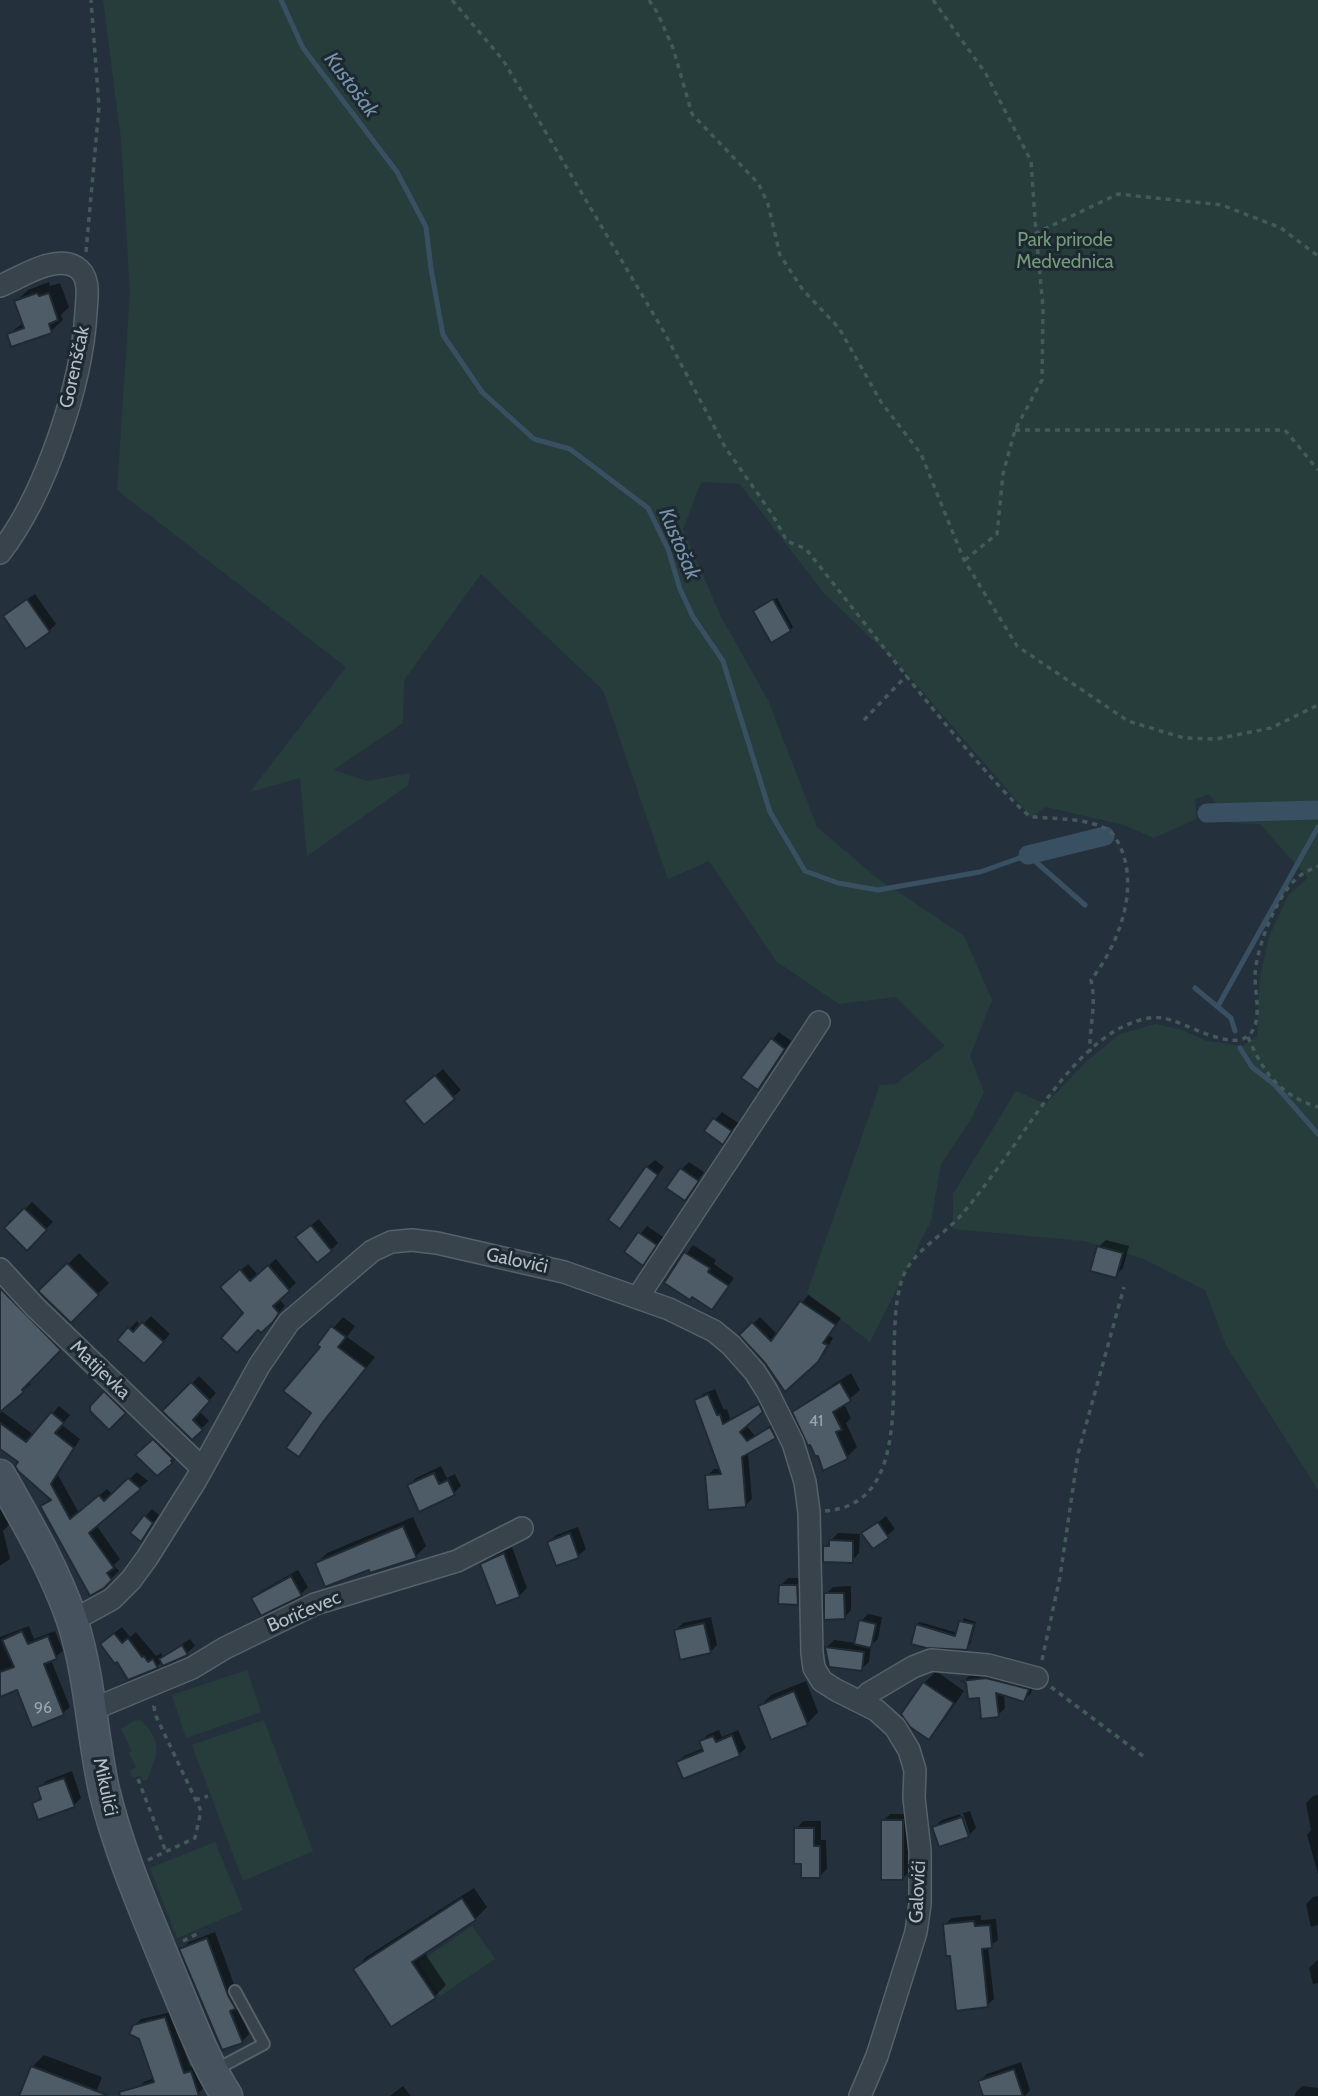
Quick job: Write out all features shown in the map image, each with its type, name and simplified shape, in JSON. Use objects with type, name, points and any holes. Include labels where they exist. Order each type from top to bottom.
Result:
[{"type":"street","points":[[0,286],[55,264],[69,264],[84,275]]},
{"type":"street","name":"Gorenščak","points":[[3,540],[20,525],[40,484],[74,387],[85,325],[87,285],[84,275]]},
{"type":"street","points":[[638,1297],[820,1022]]},
{"type":"street","name":"Galovići","points":[[72,1622],[106,1604],[131,1580],[168,1527],[283,1328],[360,1259],[382,1245],[401,1240],[438,1243],[564,1272],[669,1309],[714,1331],[731,1345],[755,1372],[793,1443],[807,1490],[814,1668],[828,1686],[876,1710],[895,1727],[913,1760],[915,1770],[920,1903],[916,1931],[903,1976],[860,2096]]},
{"type":"street","name":"Matijevka","points":[[0,1269],[35,1307],[202,1468]]},
{"type":"street","name":"Mikulići","points":[[0,1475],[52,1573],[72,1622],[113,1827],[153,1933],[202,2050],[220,2084]]},
{"type":"street","name":"Boričevec","points":[[91,1710],[192,1668],[225,1648],[316,1604],[457,1561],[522,1528]]},
{"type":"street","points":[[861,1701],[869,1693],[913,1667],[931,1660],[988,1665],[1037,1678]]},
{"type":"lane","points":[[220,2084],[264,2044],[235,1991]]},
{"type":"path","points":[[84,275],[99,107],[91,0]]},
{"type":"path","points":[[452,0],[503,60],[657,321],[725,447],[772,514],[787,541],[806,548],[984,769],[1031,817],[1094,823],[1114,834],[1124,856],[1125,908],[1118,935],[1104,964],[1091,980],[1096,1001],[1089,1030],[1090,1052]]},
{"type":"path","points":[[649,0],[673,48],[692,114],[758,183],[768,204],[780,255],[803,290],[839,328],[881,402],[921,454],[964,560],[1017,646],[1128,721],[1184,738],[1216,739],[1271,728],[1318,705]]},
{"type":"path","points":[[933,0],[986,74],[1031,161],[1043,307],[1042,380],[1015,430],[1003,474],[997,534],[964,560]]},
{"type":"path","points":[[1036,233],[1118,194],[1222,205],[1281,228],[1318,256]]},
{"type":"path","points":[[1015,430],[1285,430],[1318,470]]},
{"type":"path","points":[[864,720],[907,675]]},
{"type":"path","points":[[809,1512],[839,1510],[857,1503],[870,1491],[882,1471],[894,1407],[897,1299],[906,1271],[916,1256],[965,1211],[1048,1095],[1090,1052],[1119,1029],[1150,1018],[1170,1019],[1212,1037],[1235,1040],[1245,1038],[1252,1032],[1256,1019],[1255,973],[1266,931],[1293,882],[1318,866]]},
{"type":"path","points":[[1245,1038],[1257,1060],[1273,1080],[1296,1098],[1318,1107]]},
{"type":"path","points":[[1124,1287],[1078,1454],[1052,1622],[1037,1678],[1147,1759]]},
{"type":"path","points":[[150,1860],[195,1838],[201,1811],[155,1714],[155,1706],[165,1698]]},
{"type":"path","points":[[138,1779],[166,1852]]},
{"type":"path","points":[[195,1800],[208,1796]]},
{"type":"path","points":[[177,1943],[201,1933]]},
{"type":"green space","name":"Park prirode Medvednica","points":[[103,0],[1318,0],[1318,1490],[1226,1345],[1205,1290],[1144,1259],[1084,1241],[953,1229],[953,1194],[1016,1091],[1046,1104],[1086,1062],[1120,1034],[1156,1024],[1182,1030],[1207,1041],[1243,1046],[1257,1036],[1260,977],[1269,937],[1288,896],[1308,878],[1260,824],[1231,823],[1209,794],[1195,799],[1196,819],[1154,838],[1124,825],[1046,807],[1031,817],[903,669],[823,592],[740,484],[701,482],[683,529],[721,617],[768,700],[817,827],[877,878],[964,936],[992,1000],[970,1056],[984,1092],[971,1119],[941,1164],[931,1221],[870,1342],[807,1293],[880,1085],[896,1084],[945,1046],[896,997],[839,1004],[776,961],[709,861],[668,879],[603,690],[481,574],[404,680],[403,723],[333,770],[368,781],[410,773],[408,785],[307,856],[300,778],[250,792],[346,667],[117,490],[130,293],[121,139]]},
{"type":"green space","points":[[247,1670],[261,1712],[186,1738],[172,1695]]},
{"type":"green space","points":[[141,1720],[153,1735],[156,1749],[151,1771],[147,1780],[143,1781],[140,1775],[133,1778],[130,1771],[136,1767],[129,1753],[132,1751],[121,1729]]},
{"type":"green space","points":[[264,1720],[313,1851],[243,1881],[192,1745]]},
{"type":"green space","points":[[215,1842],[243,1910],[177,1938],[150,1868]]},
{"type":"green space","points":[[472,1926],[495,1959],[440,1996],[418,1963]]},
{"type":"building","points":[[37,293],[39,296],[49,293],[58,320],[49,324],[52,333],[11,347],[7,334],[24,328],[14,301]]},
{"type":"building","points":[[27,599],[50,632],[26,649],[3,616]]},
{"type":"building","points":[[773,599],[791,631],[771,643],[753,611]]},
{"type":"building","points":[[771,1038],[785,1049],[758,1090],[741,1078]]},
{"type":"building","points":[[435,1075],[455,1099],[424,1125],[404,1101]]},
{"type":"building","points":[[713,1118],[732,1131],[723,1145],[704,1131]]},
{"type":"building","points":[[646,1166],[658,1175],[620,1229],[608,1220]]},
{"type":"building","points":[[680,1168],[699,1181],[685,1201],[666,1188]]},
{"type":"building","points":[[24,1208],[47,1230],[27,1251],[4,1228]]},
{"type":"building","points":[[311,1225],[332,1251],[317,1263],[295,1237]]},
{"type":"building","points":[[638,1232],[657,1245],[643,1266],[624,1252]]},
{"type":"building","points":[[1097,1246],[1123,1253],[1116,1278],[1090,1271]]},
{"type":"building","points":[[684,1252],[710,1268],[708,1272],[729,1286],[712,1310],[664,1283]]},
{"type":"building","points":[[67,1263],[99,1295],[71,1323],[38,1291]]},
{"type":"building","points":[[268,1265],[290,1291],[273,1306],[279,1313],[273,1322],[261,1333],[258,1330],[237,1353],[221,1338],[243,1313],[220,1287],[240,1269],[250,1281]]},
{"type":"building","points":[[0,1288],[61,1350],[22,1390],[24,1392],[0,1412]]},
{"type":"building","points":[[800,1301],[836,1325],[823,1343],[828,1345],[818,1362],[785,1392],[765,1363],[739,1335],[752,1322],[771,1341]]},
{"type":"building","points":[[142,1322],[164,1342],[144,1364],[117,1340],[128,1327],[133,1332]]},
{"type":"building","points":[[331,1326],[346,1337],[338,1347],[366,1368],[299,1457],[286,1448],[311,1413],[283,1391],[320,1347],[317,1345]]},
{"type":"building","points":[[191,1382],[210,1401],[193,1420],[203,1430],[192,1440],[162,1411]]},
{"type":"building","points":[[840,1382],[851,1401],[833,1412],[842,1430],[836,1432],[848,1459],[823,1471],[818,1456],[815,1456],[810,1445],[808,1446],[792,1412]]},
{"type":"building","points":[[104,1391],[126,1413],[109,1430],[90,1411],[90,1406]]},
{"type":"building","points":[[708,1394],[723,1424],[759,1404],[763,1412],[740,1432],[747,1441],[770,1427],[776,1438],[742,1457],[746,1507],[708,1510],[705,1475],[721,1474],[694,1400]]},
{"type":"building","points":[[51,1412],[64,1423],[55,1433],[74,1448],[51,1484],[70,1519],[99,1495],[104,1501],[128,1478],[141,1489],[89,1533],[114,1568],[107,1573],[112,1580],[90,1596],[40,1506],[51,1500],[18,1471],[15,1466],[18,1462],[0,1449],[0,1423],[26,1442]]},
{"type":"building","points":[[153,1439],[173,1459],[173,1463],[157,1476],[135,1455]]},
{"type":"building","points":[[434,1473],[439,1484],[448,1480],[455,1495],[419,1512],[407,1485]]},
{"type":"building","points":[[144,1515],[153,1523],[141,1542],[130,1533]]},
{"type":"building","points":[[878,1522],[889,1538],[873,1549],[861,1533]]},
{"type":"building","points":[[403,1526],[417,1558],[370,1573],[369,1570],[325,1587],[315,1563]]},
{"type":"building","points":[[570,1533],[579,1558],[556,1566],[547,1542]]},
{"type":"building","points":[[829,1540],[853,1541],[853,1563],[823,1562],[823,1546],[829,1546]]},
{"type":"building","points":[[504,1553],[520,1597],[496,1606],[480,1564]]},
{"type":"building","points":[[291,1576],[302,1596],[261,1616],[251,1598]]},
{"type":"building","points":[[779,1585],[797,1585],[798,1605],[778,1604]]},
{"type":"building","points":[[824,1593],[844,1593],[845,1619],[824,1620]]},
{"type":"building","points":[[859,1620],[876,1624],[871,1648],[854,1644]]},
{"type":"building","points":[[959,1621],[974,1624],[967,1650],[926,1648],[911,1644],[916,1624],[955,1636]]},
{"type":"building","points":[[704,1623],[711,1653],[680,1660],[674,1630]]},
{"type":"building","points":[[22,1631],[28,1644],[48,1636],[57,1659],[44,1664],[64,1715],[32,1728],[17,1690],[0,1697],[0,1672],[14,1667],[2,1640]]},
{"type":"building","points":[[114,1633],[122,1643],[128,1638],[142,1657],[148,1662],[153,1659],[158,1668],[128,1680],[117,1662],[115,1664],[100,1644]]},
{"type":"building","points":[[182,1645],[188,1655],[163,1666],[159,1659]]},
{"type":"building","points":[[825,1647],[864,1652],[862,1671],[829,1667]]},
{"type":"building","points":[[986,1678],[1029,1689],[1024,1702],[996,1693],[999,1717],[981,1719],[979,1698],[968,1699],[966,1683],[961,1681]]},
{"type":"building","points":[[923,1682],[954,1703],[929,1740],[910,1727],[901,1714]]},
{"type":"building","points":[[794,1691],[808,1725],[771,1740],[758,1706]]},
{"type":"building","points":[[732,1735],[740,1756],[683,1779],[676,1762],[703,1751],[699,1741],[713,1736],[716,1742]]},
{"type":"building","points":[[64,1778],[75,1807],[38,1820],[32,1803],[41,1799],[37,1787]]},
{"type":"building","points":[[962,1817],[969,1837],[939,1847],[932,1827]]},
{"type":"building","points":[[881,1820],[903,1820],[903,1880],[881,1880]]},
{"type":"building","points":[[794,1828],[814,1828],[814,1846],[820,1846],[820,1878],[801,1878],[801,1864],[794,1864]]},
{"type":"building","points":[[462,1898],[476,1920],[412,1962],[436,1998],[391,2027],[353,1969]]},
{"type":"building","points":[[974,1921],[975,1926],[990,1925],[992,1948],[982,1949],[988,2007],[956,2011],[950,1956],[946,1956],[943,1924]]},
{"type":"building","points":[[207,1938],[228,1995],[236,2009],[230,2011],[243,2043],[222,2050],[179,1949]]},
{"type":"building","points":[[165,2017],[184,2073],[191,2071],[199,2096],[120,2096],[119,2092],[154,2082],[139,2039],[129,2034],[133,2025]]},
{"type":"building","points":[[31,2066],[107,2095],[107,2096],[19,2096]]},
{"type":"building","points":[[1014,2069],[1023,2096],[983,2096],[978,2081]]},
{"type":"waterway","name":"Kustošak","points":[[281,0],[303,48],[397,172],[426,227],[443,335],[482,392],[534,439],[570,449],[648,508],[668,549],[680,589],[693,617],[723,661],[770,812],[805,871],[838,883],[878,890],[980,872],[1028,855],[1085,905]]},
{"type":"waterway","points":[[1207,813],[1318,810]]},
{"type":"waterway","points":[[1218,1006],[1318,827]]},
{"type":"waterway","points":[[1028,855],[1105,836]]},
{"type":"waterway","name":"Kustošak","points":[[1195,988],[1231,1018],[1235,1031]]},
{"type":"waterway","name":"Kustošak","points":[[1240,1048],[1252,1067],[1275,1085],[1318,1134]]}]
